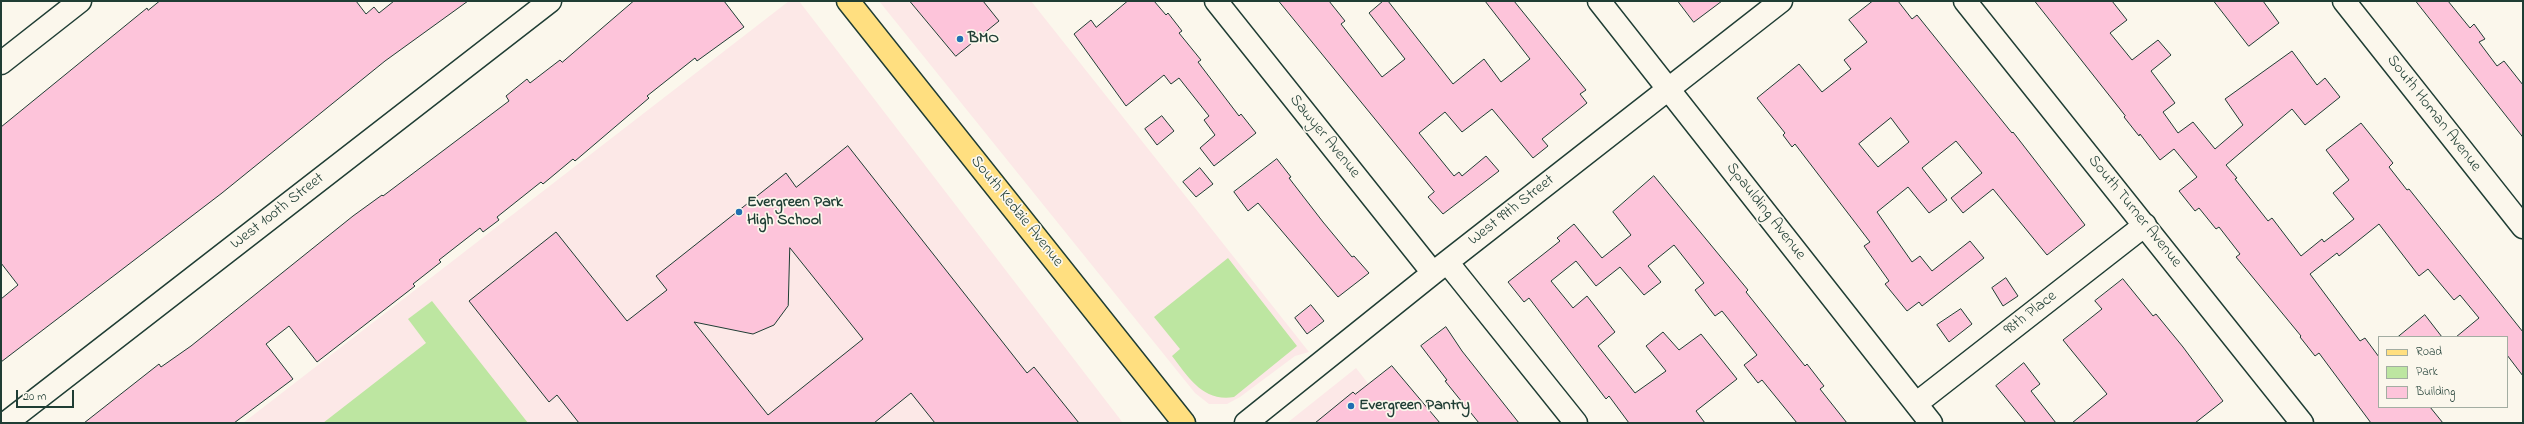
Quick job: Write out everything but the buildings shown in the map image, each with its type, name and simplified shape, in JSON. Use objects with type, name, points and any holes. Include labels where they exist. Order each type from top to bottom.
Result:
[{"type":"main road","name":"South Kedzie Avenue","points":[[848,1],[1184,423]]},
{"type":"street","points":[[1,63],[80,1]]},
{"type":"street","name":"West 100th Street","points":[[6,423],[550,1]]},
{"type":"street","name":"Sawyer Avenue","points":[[1216,1],[1440,267],[1576,423]]},
{"type":"street","name":"Spaulding Avenue","points":[[1599,1],[1917,403],[1930,423]]},
{"type":"street","name":"West 99th Street","points":[[1246,423],[1440,267],[1781,1]]},
{"type":"street","name":"South Turner Avenue","points":[[1965,1],[2302,423]]},
{"type":"street","name":"South Homan Avenue","points":[[2344,1],[2523,227]]},
{"type":"street","name":"98th Place","points":[[1917,403],[2145,225]]},
{"type":"shaded area","name":"Evergreen Park High School","points":[[789,1],[799,1],[1123,423],[243,423]]},
{"type":"shaded area","points":[[879,1],[1031,1],[1309,352],[1295,356],[1240,397],[1227,404],[1209,404],[1195,393]]},
{"type":"shaded area","points":[[1356,368],[1399,423],[1287,423]]},
{"type":"green space","points":[[1228,258],[1297,346],[1234,397],[1223,398],[1205,392],[1198,387],[1184,372],[1172,356],[1180,349],[1154,317]]},
{"type":"green space","points":[[432,301],[528,423],[323,423],[426,343],[408,319]]},
{"type":"place","name":"BMO","points":[[960,39]]},
{"type":"place","name":"Evergreen Park High School","points":[[739,212]]},
{"type":"place","name":"Evergreen Pantry","points":[[1351,406]]}]
